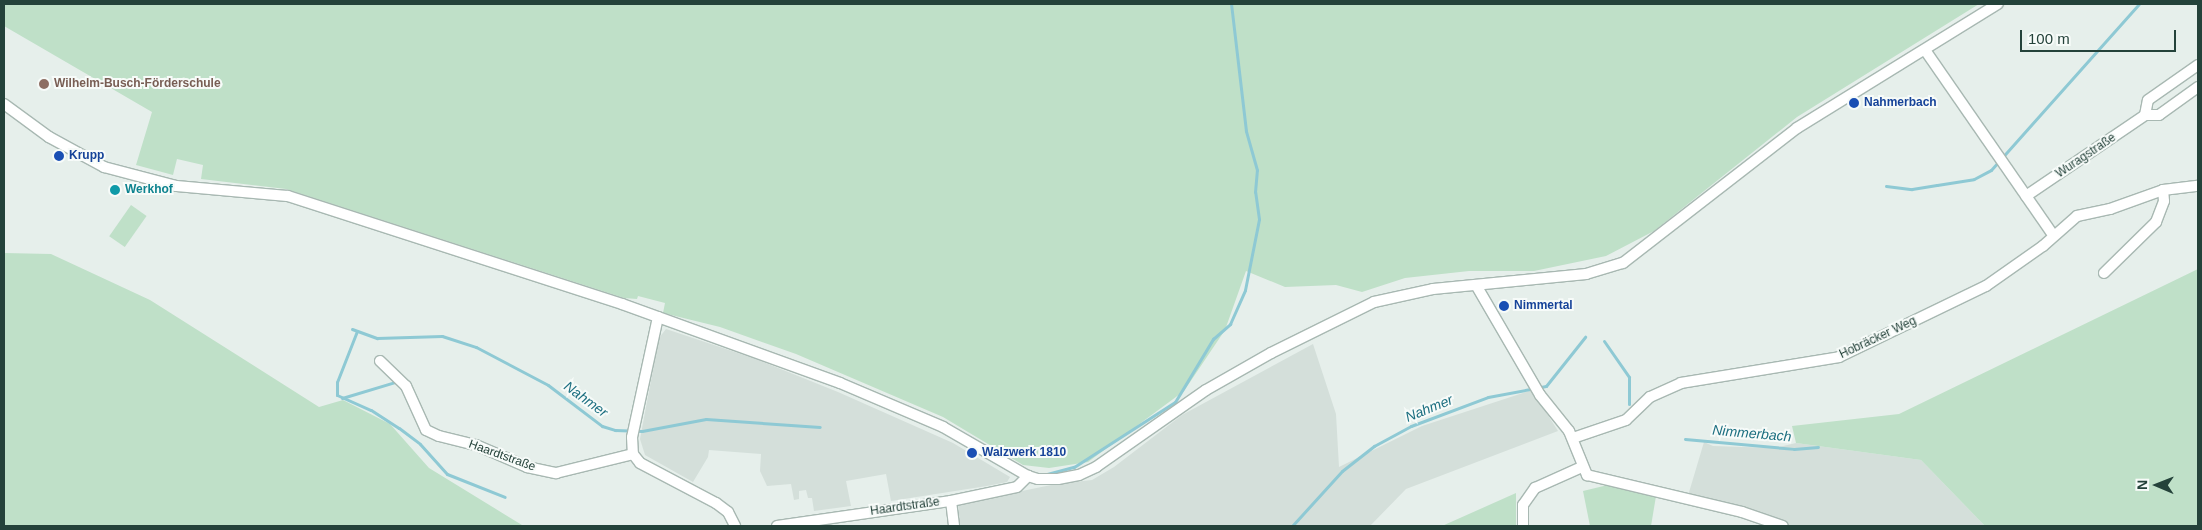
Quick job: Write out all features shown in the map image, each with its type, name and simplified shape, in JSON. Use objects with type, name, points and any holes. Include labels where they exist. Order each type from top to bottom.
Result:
[{"type":"street","points":[[4,104],[49,137],[104,167],[176,186],[211,190],[260,191],[288,196],[658,317],[840,383],[943,427],[1028,476],[1038,479],[1058,479],[1079,475],[1096,467],[1206,390],[1271,353],[1374,302],[1433,289],[1586,274],[1623,263],[1798,128],[1998,4]]},
{"type":"street","points":[[1925,50],[2053,235]]},
{"type":"street","name":"Wuragstraße","points":[[2146,115],[2148,100],[2198,65]]},
{"type":"street","name":"Wuragstraße","points":[[2026,196],[2146,115],[2159,114],[2198,87]]},
{"type":"street","name":"Hobräcker Weg","points":[[1574,438],[1626,420],[1650,397],[1681,384],[1820,362],[1866,345],[1986,286],[2077,216],[2110,209],[2164,190],[2198,186]]},
{"type":"street","points":[[2104,273],[2156,222],[2164,201],[2164,190]]},
{"type":"street","points":[[1476,286],[1540,395],[1574,438],[1582,468],[1593,478],[1742,512],[1783,526]]},
{"type":"street","points":[[658,317],[633,432],[633,454],[640,463],[716,503],[728,512],[735,526]]},
{"type":"street","name":"Haardtstraße","points":[[380,360],[406,386],[426,430],[439,436],[476,445],[527,467],[556,473],[633,454]]},
{"type":"street","points":[[1523,526],[1523,505],[1535,488],[1582,468]]},
{"type":"street","name":"Haardtstraße","points":[[777,526],[951,501],[1017,487],[1028,476]]},
{"type":"street","points":[[951,501],[954,526]]},
{"type":"shaded area","points":[[666,329],[756,359],[838,392],[953,443],[1010,477],[1007,482],[891,501],[886,474],[846,481],[851,506],[814,511],[812,498],[808,498],[806,490],[799,491],[799,499],[794,500],[791,484],[767,486],[760,471],[761,454],[709,450],[708,457],[693,482],[645,455],[640,439],[659,338]]},
{"type":"shaded area","points":[[1313,344],[1336,414],[1339,467],[1422,426],[1532,390],[1558,431],[1406,489],[1370,526],[960,526],[958,504],[1056,484],[1092,480],[1114,467],[1182,415]]},
{"type":"shaded area","points":[[1704,442],[1713,446],[1775,448],[1796,443],[1921,460],[1985,526],[1783,526],[1687,499]]},
{"type":"green space","points":[[4,4],[1979,4],[1797,117],[1654,231],[1606,256],[1534,271],[1469,271],[1405,278],[1362,292],[1336,285],[1285,287],[1246,271],[1225,330],[1184,391],[1088,462],[1049,468],[1023,465],[943,417],[796,354],[720,327],[663,313],[665,303],[638,296],[637,299],[624,298],[286,189],[201,179],[203,165],[177,159],[173,175],[136,165],[152,112],[4,26]]},
{"type":"green space","points":[[131,205],[147,216],[125,247],[109,236]]},
{"type":"green space","points":[[4,253],[51,254],[150,300],[319,407],[343,400],[390,424],[429,468],[522,525],[532,526],[4,526]]},
{"type":"green space","points":[[2198,269],[2198,526],[1985,526],[1921,460],[1796,443],[1792,426],[1899,414]]},
{"type":"green space","points":[[1612,484],[1656,496],[1651,526],[1590,526],[1583,491]]},
{"type":"green space","points":[[1516,493],[1516,526],[1442,526]]},
{"type":"waterway","points":[[1047,474],[1074,467],[1175,402],[1213,339],[1230,324],[1245,290],[1259,219],[1255,192],[1257,170],[1246,131],[1231,4]]},
{"type":"waterway","name":"Nahmerbach","points":[[1886,186],[1912,189],[1974,179],[1991,170],[2139,4]]},
{"type":"waterway","name":"Nahmer","points":[[352,329],[377,338],[442,336],[476,347],[548,385],[602,426],[615,430],[642,431],[706,419],[820,427]]},
{"type":"waterway","points":[[357,331],[337,382],[337,395],[371,410],[399,428],[420,444],[447,474],[505,497]]},
{"type":"waterway","name":"Nahmer","points":[[1292,526],[1342,471],[1374,446],[1411,426],[1488,397],[1546,386],[1585,337]]},
{"type":"waterway","name":"Nimmerbach","points":[[1604,341],[1629,377],[1629,404]]},
{"type":"waterway","points":[[342,398],[395,382]]},
{"type":"waterway","name":"Nimmerbach","points":[[1685,439],[1794,449],[1818,447]]},
{"type":"place","name":"Wilhelm-Busch-Förderschule","points":[[44,84]]},
{"type":"place","name":"Nahmerbach","points":[[1854,103]]},
{"type":"place","name":"Krupp","points":[[59,156]]},
{"type":"place","name":"Werkhof","points":[[115,190]]},
{"type":"place","name":"Nimmertal","points":[[1504,306]]},
{"type":"place","name":"Walzwerk 1810","points":[[972,453]]}]
